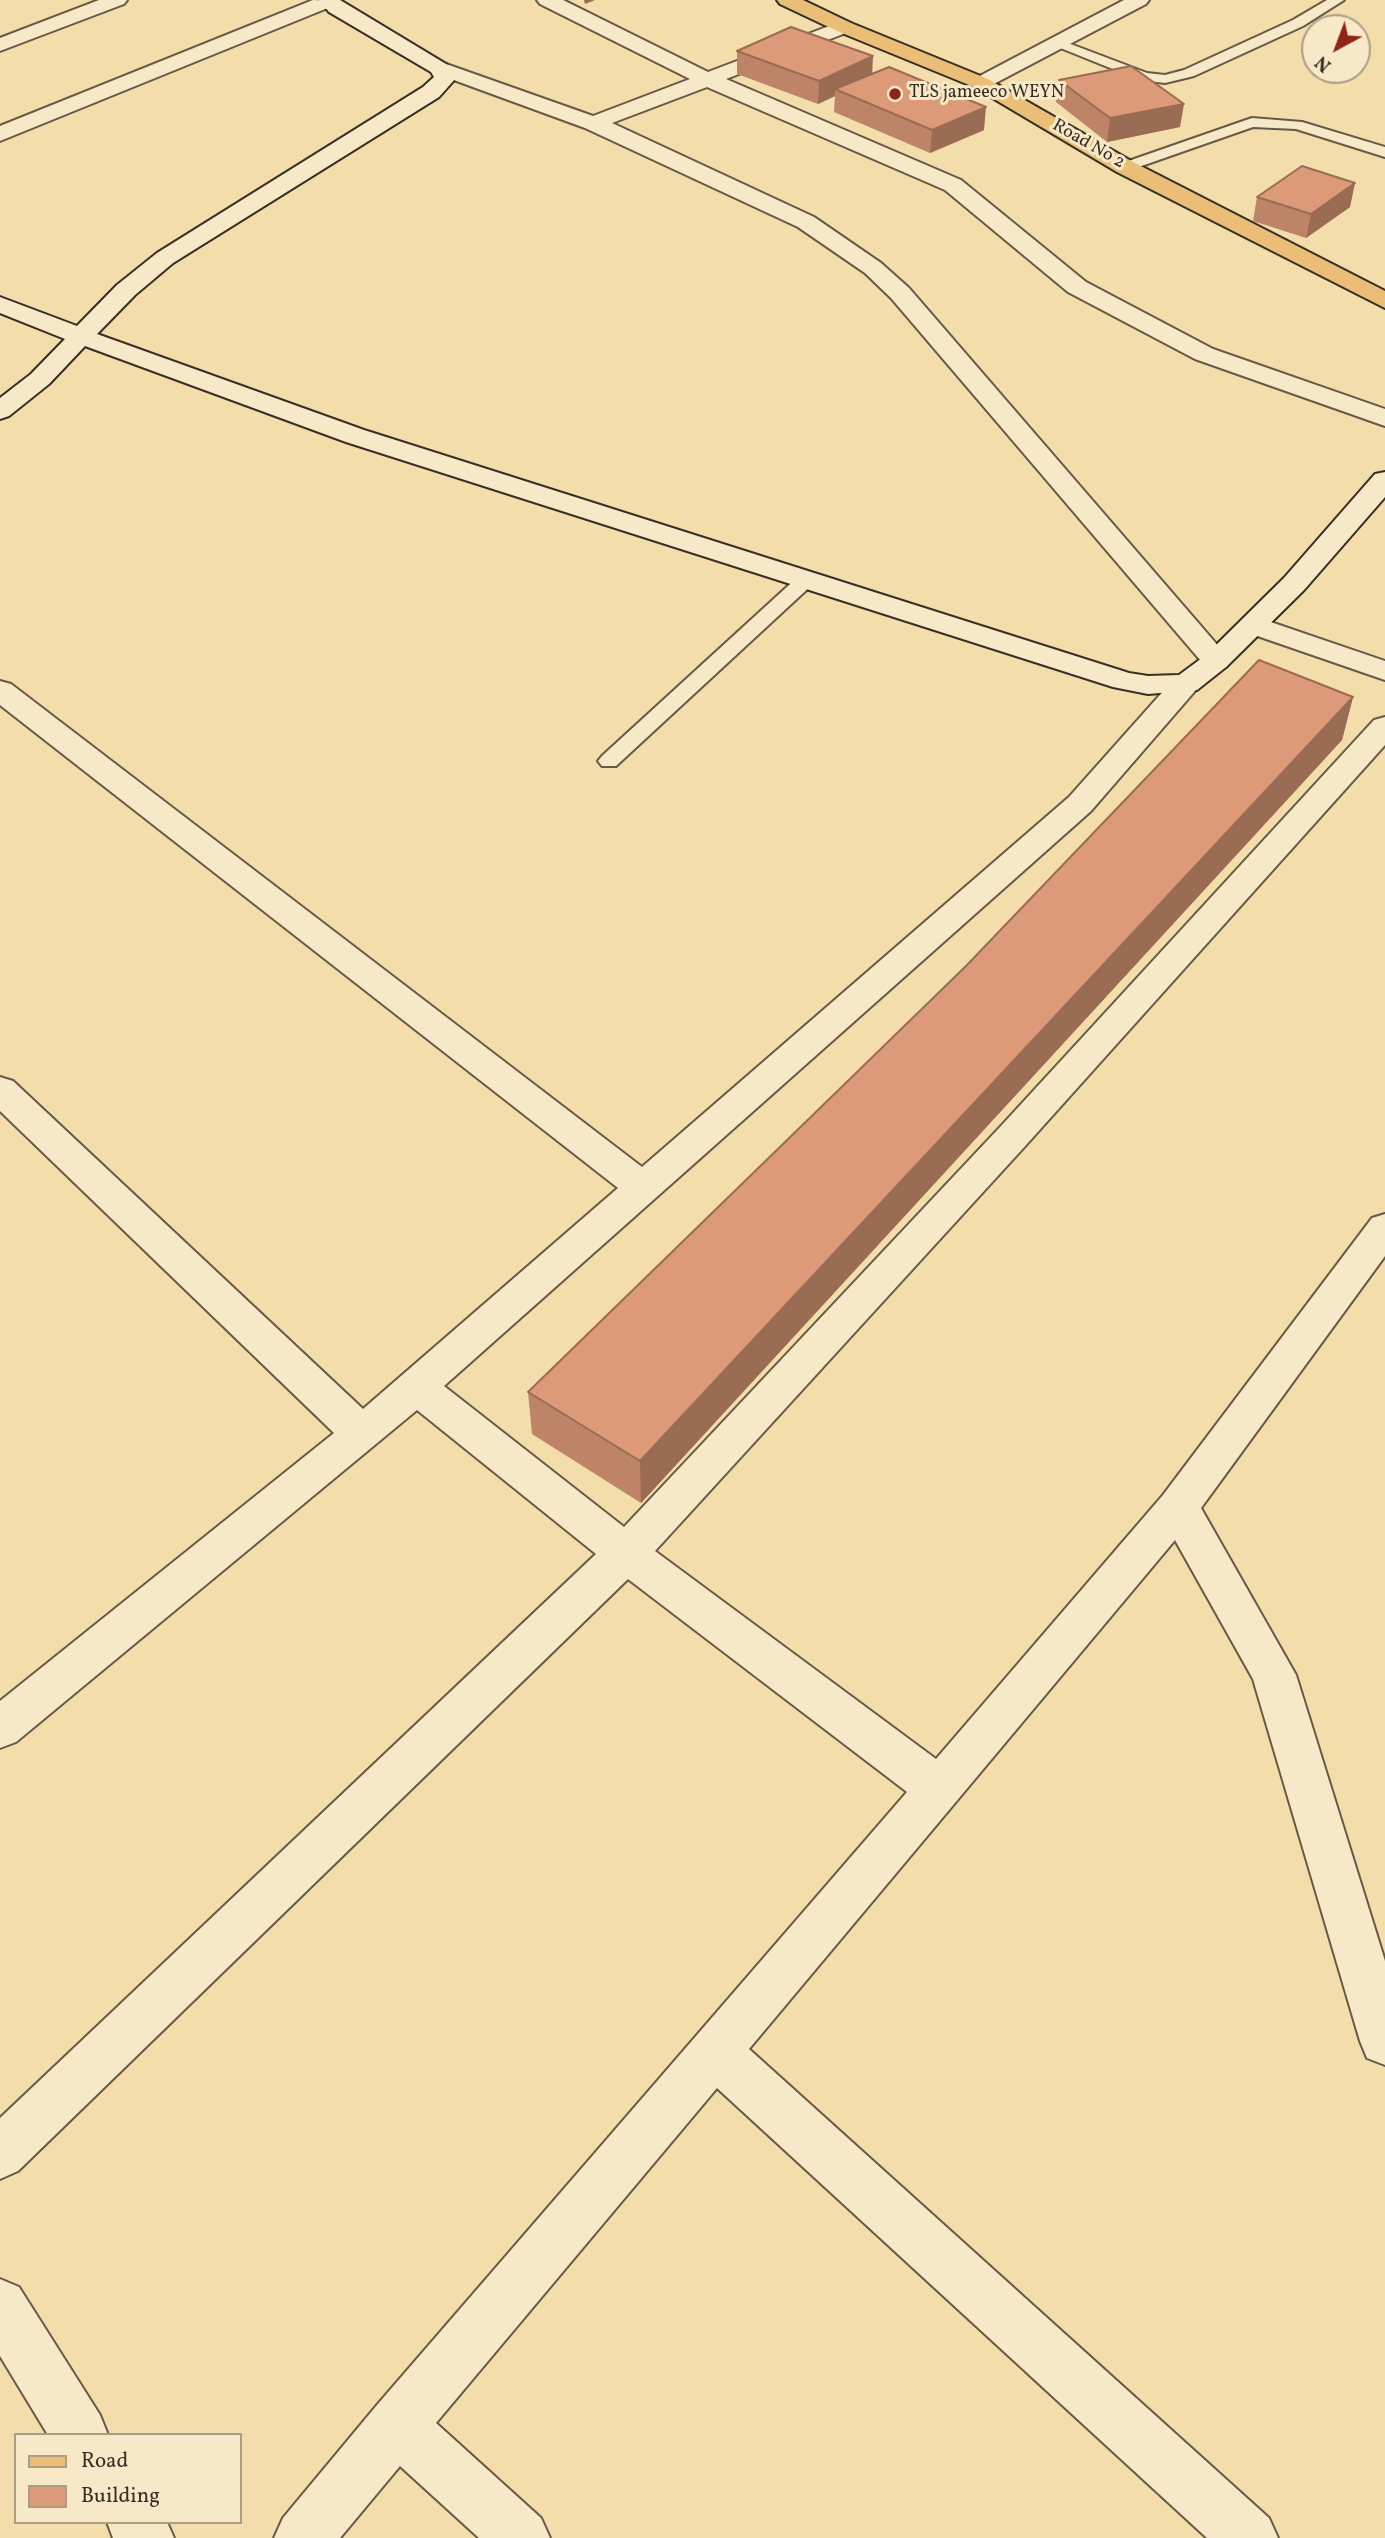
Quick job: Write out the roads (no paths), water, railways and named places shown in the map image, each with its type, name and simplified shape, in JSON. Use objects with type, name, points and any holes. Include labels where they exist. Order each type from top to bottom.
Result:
[{"type":"main road","name":"Road No 2","points":[[787,0],[844,27],[981,83],[1125,167],[1385,301]]},
{"type":"street","points":[[66,0],[88,12]]},
{"type":"street","points":[[0,46],[117,0]]},
{"type":"street","points":[[0,134],[329,0],[439,68],[593,123],[806,222],[873,268],[900,293],[1216,661]]},
{"type":"street","points":[[547,0],[708,79],[953,185],[1077,287],[1204,354],[1385,418]]},
{"type":"street","points":[[981,83],[1139,0]]},
{"type":"street","points":[[11,23],[32,33]]},
{"type":"street","points":[[593,123],[844,27]]},
{"type":"street","points":[[0,411],[40,379],[126,290],[164,258],[431,92],[445,78],[439,68]]},
{"type":"street","points":[[0,304],[355,436],[1124,681],[1148,685],[1186,684]]},
{"type":"street","points":[[0,1728],[417,1387],[1080,804],[1186,684],[1216,661],[1294,584],[1385,480]]},
{"type":"street","points":[[1253,625],[1385,671]]},
{"type":"street","points":[[0,690],[644,1188]]},
{"type":"street","points":[[0,2153],[626,1553],[1014,1135],[1385,726]]},
{"type":"street","points":[[0,1090],[362,1434]]},
{"type":"street","points":[[303,2538],[1178,1507],[1385,1228]]},
{"type":"street","points":[[417,1387],[626,1553],[938,1788]]},
{"type":"street","points":[[1178,1507],[1274,1675],[1385,2041]]},
{"type":"street","points":[[715,2052],[1249,2538]]},
{"type":"street","points":[[0,2306],[79,2433]]},
{"type":"street","points":[[397,2425],[521,2538]]},
{"type":"lane","points":[[1055,43],[1145,78],[1165,79],[1189,73],[1286,29],[1337,0]]},
{"type":"lane","points":[[1125,167],[1252,122],[1297,125],[1385,152]]},
{"type":"lane","points":[[609,761],[807,579]]},
{"type":"place","name":"TLS jameeco WEYN","points":[[895,94]]}]
